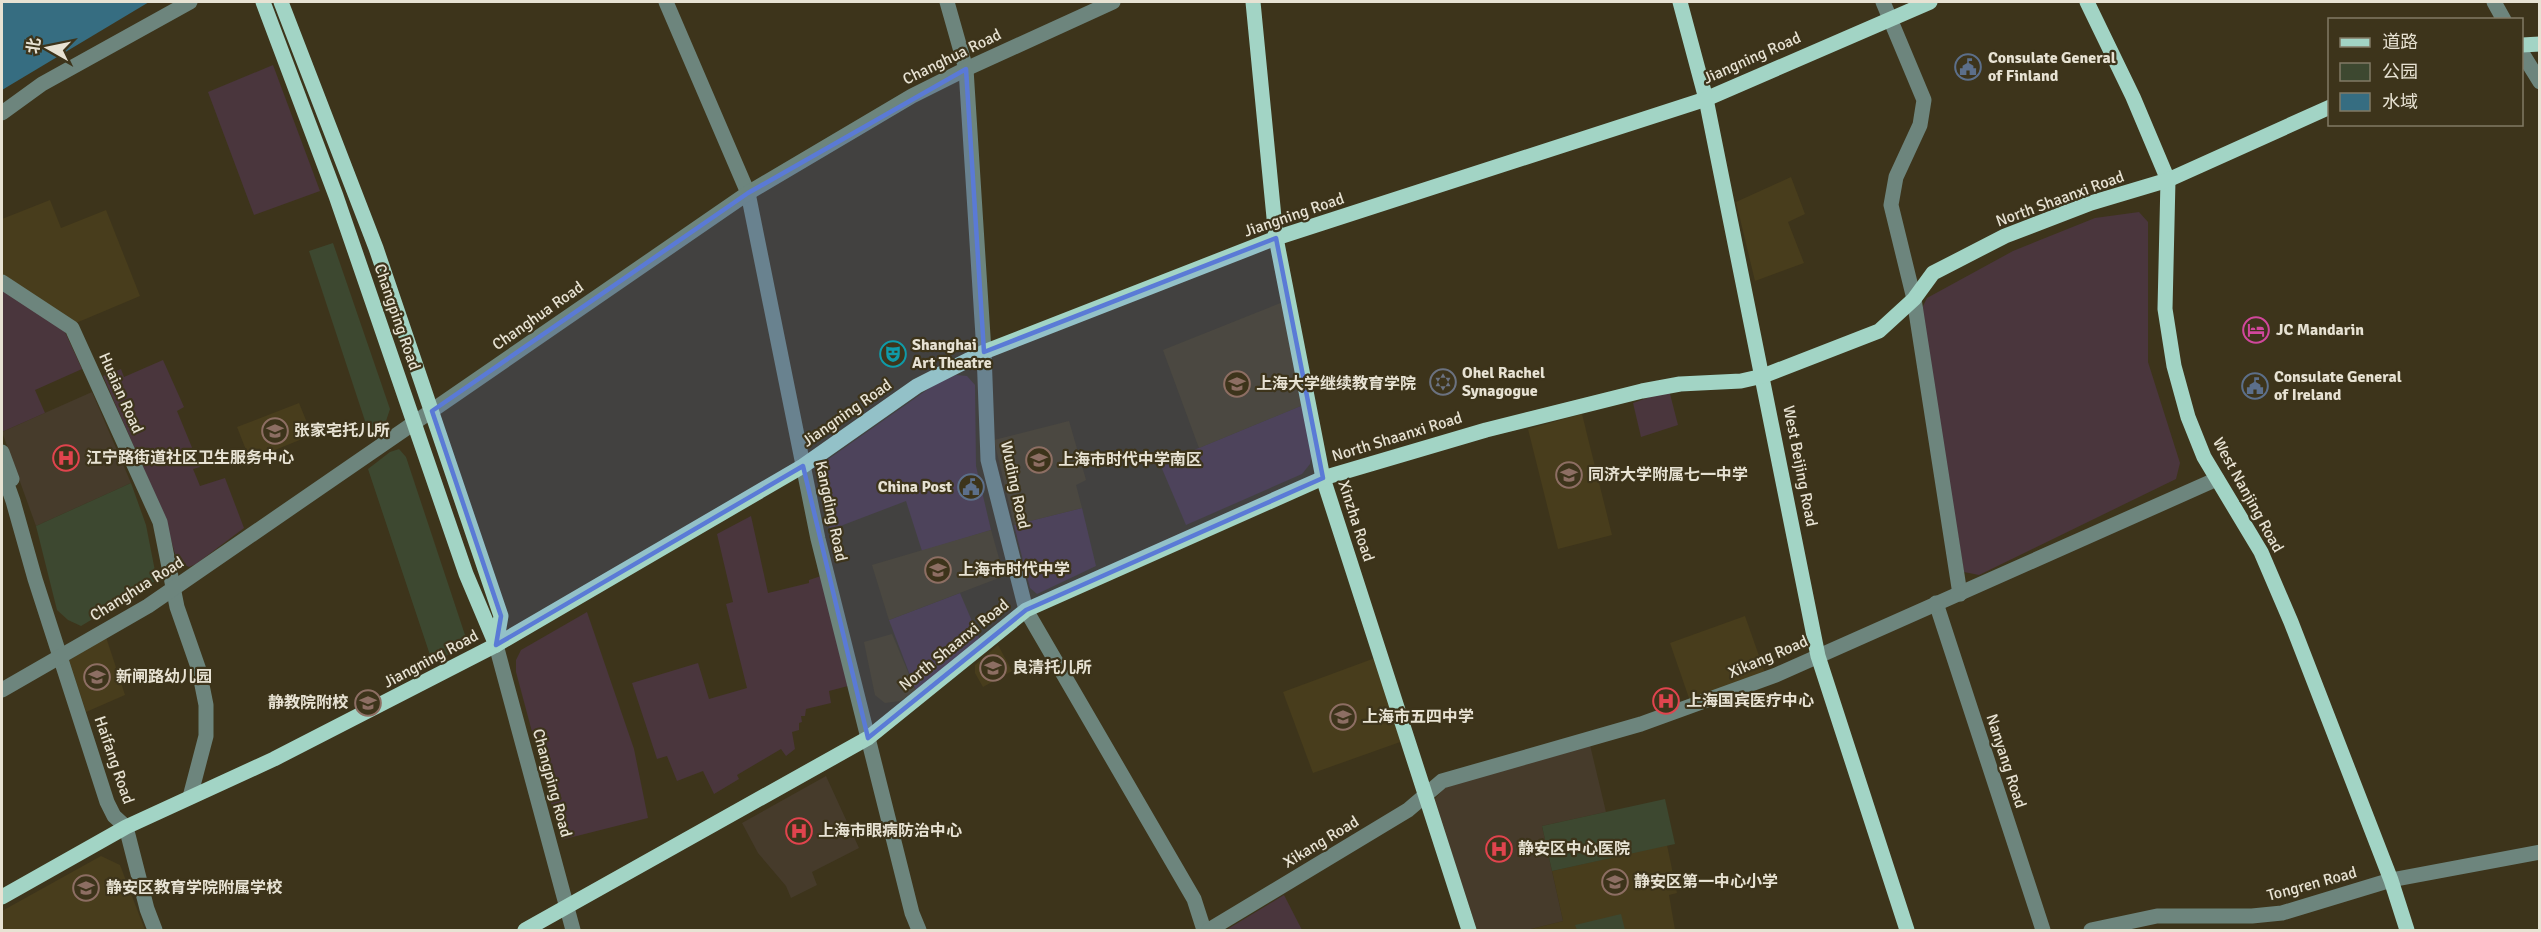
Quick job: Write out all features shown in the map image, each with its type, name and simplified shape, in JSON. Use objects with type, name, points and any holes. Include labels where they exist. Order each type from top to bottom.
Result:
[{"type":"main road","name":"Changping Road","points":[[263,2],[336,196],[466,574],[496,645]]},
{"type":"main road","name":"Changping Road","points":[[281,2],[376,248],[501,616],[496,645]]},
{"type":"main road","name":"Xinzha Road","points":[[1253,2],[1276,238],[1323,478],[1469,930]]},
{"type":"main road","name":"West Beijing Road","points":[[1680,2],[1706,99],[1818,656],[1907,930]]},
{"type":"main road","name":"Jiangning Road","points":[[2,897],[126,827],[356,718],[496,645],[803,466],[917,386],[984,352],[1276,238],[1706,99],[1930,2]]},
{"type":"main road","name":"West Nanjing Road","points":[[2087,2],[2133,97],[2168,180],[2165,309],[2170,343],[2188,417],[2204,457],[2261,552],[2291,622],[2391,880],[2407,930]]},
{"type":"main road","points":[[2523,45],[2540,44]]},
{"type":"main road","name":"North Shaanxi Road","points":[[525,930],[868,738],[1026,610],[1323,478],[1486,430],[1642,391],[1680,384],[1741,381],[1763,376],[1879,331],[1914,299],[1933,273],[2005,236],[2091,203],[2168,180],[2328,108]]},
{"type":"street","points":[[2,113],[42,84],[190,2]]},
{"type":"street","name":"Kangding Road","points":[[666,2],[748,193],[818,539],[912,913],[919,930]]},
{"type":"street","name":"Wuding Road","points":[[946,2],[966,69],[984,352],[988,460],[1026,610],[1194,899],[1204,930]]},
{"type":"street","name":"Changhua Road","points":[[2,690],[148,606],[748,193],[912,96],[1113,2]]},
{"type":"street","points":[[1883,2],[1924,100],[1920,124],[1896,177],[1891,205],[1914,299],[1960,594]]},
{"type":"street","points":[[2494,2],[2503,18]]},
{"type":"street","points":[[2523,55],[2540,82]]},
{"type":"street","name":"Huaian Road","points":[[2,282],[72,328],[160,522],[177,607],[200,670],[206,705],[206,736],[190,797]]},
{"type":"street","name":"Haifang Road","points":[[2,452],[21,504],[40,574],[43,598]]},
{"type":"street","name":"Haifang Road","points":[[2,471],[107,802],[114,816],[126,827],[154,930]]},
{"type":"street","name":"Xikang Road","points":[[1209,930],[1427,796],[1442,781],[1641,724],[1776,675],[2217,479]]},
{"type":"street","name":"Nanyang Road","points":[[1936,603],[2043,930]]},
{"type":"street","name":"Changping Road","points":[[496,645],[573,930]]},
{"type":"street","name":"Tongren Road","points":[[2091,930],[2157,916],[2253,923],[2391,880],[2540,852]]},
{"type":"highlighted area","points":[[966,69],[984,352],[1276,238],[1323,478],[1026,610],[868,738],[803,466],[496,645],[501,616],[432,411],[748,193]]},
{"type":"shaded area","points":[[273,65],[320,191],[254,215],[208,92]]},
{"type":"shaded area","points":[[1791,177],[1805,214],[1788,222],[1804,263],[1755,281],[1736,202]]},
{"type":"shaded area","points":[[50,200],[61,228],[106,210],[140,296],[76,323],[2,275],[2,219]]},
{"type":"shaded area","points":[[2139,212],[2148,222],[2148,362],[2180,463],[2176,479],[1979,575],[1964,572],[1921,310],[1927,298],[2013,251],[2095,218]]},
{"type":"shaded area","points":[[2,288],[65,332],[82,369],[35,390],[45,413],[2,432]]},
{"type":"shaded area","name":"上海大学继续教育学院","points":[[1283,302],[1303,405],[1199,448],[1163,350]]},
{"type":"shaded area","points":[[163,360],[184,407],[177,411],[200,467],[193,469],[200,486],[225,478],[244,528],[189,567],[177,561],[164,515],[103,376],[121,369],[124,377]]},
{"type":"shaded area","points":[[956,375],[967,376],[975,385],[976,466],[991,530],[922,551],[906,501],[830,530],[817,474],[820,465],[934,385]]},
{"type":"shaded area","points":[[1669,390],[1678,425],[1641,437],[1633,403]]},
{"type":"shaded area","name":"江宁路街道社区卫生服务中心","points":[[92,392],[131,483],[36,526],[2,432]]},
{"type":"shaded area","name":"张家宅托儿所","points":[[299,403],[312,435],[250,460],[237,427]]},
{"type":"shaded area","points":[[1303,405],[1312,452],[1310,464],[1302,474],[1186,525],[1160,464]]},
{"type":"shaded area","name":"同济大学附属七一中学","points":[[1582,414],[1612,535],[1558,549],[1528,429]]},
{"type":"shaded area","name":"上海市时代中学南区","points":[[1069,421],[1086,480],[1076,485],[1082,508],[1014,525],[994,440]]},
{"type":"shaded area","points":[[1082,508],[1096,566],[1037,594],[1030,588],[1014,525]]},
{"type":"shaded area","points":[[751,516],[768,593],[809,583],[809,580],[821,576],[848,686],[829,691],[831,703],[806,709],[805,716],[801,716],[802,722],[799,723],[799,730],[792,732],[795,749],[786,756],[781,749],[737,775],[739,779],[714,794],[703,771],[677,781],[667,756],[657,759],[632,683],[698,663],[709,699],[747,688],[726,604],[733,602],[717,534]]},
{"type":"shaded area","name":"上海市时代中学","points":[[991,530],[1004,576],[889,620],[872,565]]},
{"type":"shaded area","points":[[960,593],[980,640],[916,691],[889,620]]},
{"type":"shaded area","points":[[587,612],[634,749],[648,818],[561,840],[516,672],[516,660],[521,650]]},
{"type":"shaded area","points":[[1745,616],[1765,673],[1690,701],[1670,643]]},
{"type":"shaded area","points":[[892,634],[916,691],[900,701],[885,703],[875,695],[864,642]]},
{"type":"shaded area","name":"新闸路幼儿园","points":[[106,637],[125,695],[86,712],[69,660]]},
{"type":"shaded area","name":"良清托儿所","points":[[998,645],[1012,671],[983,687],[975,673],[975,665]]},
{"type":"shaded area","name":"上海市五四中学","points":[[1375,658],[1403,741],[1313,773],[1283,692]]},
{"type":"shaded area","name":"静安区中心医院","points":[[1590,745],[1606,812],[1542,826],[1563,921],[1527,930],[1477,930],[1434,800],[1446,786]]},
{"type":"shaded area","name":"上海市眼病防治中心","points":[[826,776],[859,848],[812,872],[817,885],[791,898],[786,886],[758,853],[742,823]]},
{"type":"shaded area","name":"静安区第一中心小学","points":[[1667,845],[1677,893],[1669,895],[1675,930],[1527,930],[1563,921],[1552,871]]},
{"type":"shaded area","name":"静安区教育学院附属学校","points":[[101,856],[120,865],[145,930],[2,930],[2,911]]},
{"type":"shaded area","points":[[1284,895],[1302,930],[1226,930]]},
{"type":"green space","points":[[333,243],[390,409],[386,421],[369,433],[309,251]]},
{"type":"green space","points":[[399,449],[406,457],[466,638],[463,646],[433,664],[368,469],[390,452]]},
{"type":"green space","points":[[131,483],[146,525],[156,576],[154,582],[81,626],[68,620],[57,610],[36,526]]},
{"type":"green space","points":[[1665,799],[1675,844],[1552,871],[1542,826]]},
{"type":"green space","points":[[1621,914],[1625,930],[1577,930],[1575,925]]},
{"type":"water","points":[[2,2],[149,2],[2,90]]},
{"type":"place","name":"Consulate General of Finland","points":[[1968,67]]},
{"type":"place","name":"JC Mandarin","points":[[2256,330]]},
{"type":"place","name":"Shanghai Art Theatre","points":[[893,354]]},
{"type":"place","name":"Ohel Rachel Synagogue","points":[[1443,382]]},
{"type":"place","name":"上海大学继续教育学院","points":[[1237,384]]},
{"type":"place","name":"Consulate General of Ireland","points":[[2255,386]]},
{"type":"place","name":"张家宅托儿所","points":[[275,431]]},
{"type":"place","name":"江宁路街道社区卫生服务中心","points":[[66,458]]},
{"type":"place","name":"上海市时代中学南区","points":[[1039,460]]},
{"type":"place","name":"同济大学附属七一中学","points":[[1569,475]]},
{"type":"place","name":"China Post","points":[[971,487]]},
{"type":"place","name":"上海市时代中学","points":[[938,570]]},
{"type":"place","name":"良清托儿所","points":[[993,668]]},
{"type":"place","name":"新闸路幼儿园","points":[[97,677]]},
{"type":"place","name":"上海国宾医疗中心","points":[[1666,701]]},
{"type":"place","name":"静教院附校","points":[[368,703]]},
{"type":"place","name":"上海市五四中学","points":[[1343,717]]},
{"type":"place","name":"上海市眼病防治中心","points":[[799,831]]},
{"type":"place","name":"静安区中心医院","points":[[1499,849]]},
{"type":"place","name":"静安区第一中心小学","points":[[1615,882]]},
{"type":"place","name":"静安区教育学院附属学校","points":[[86,888]]}]
